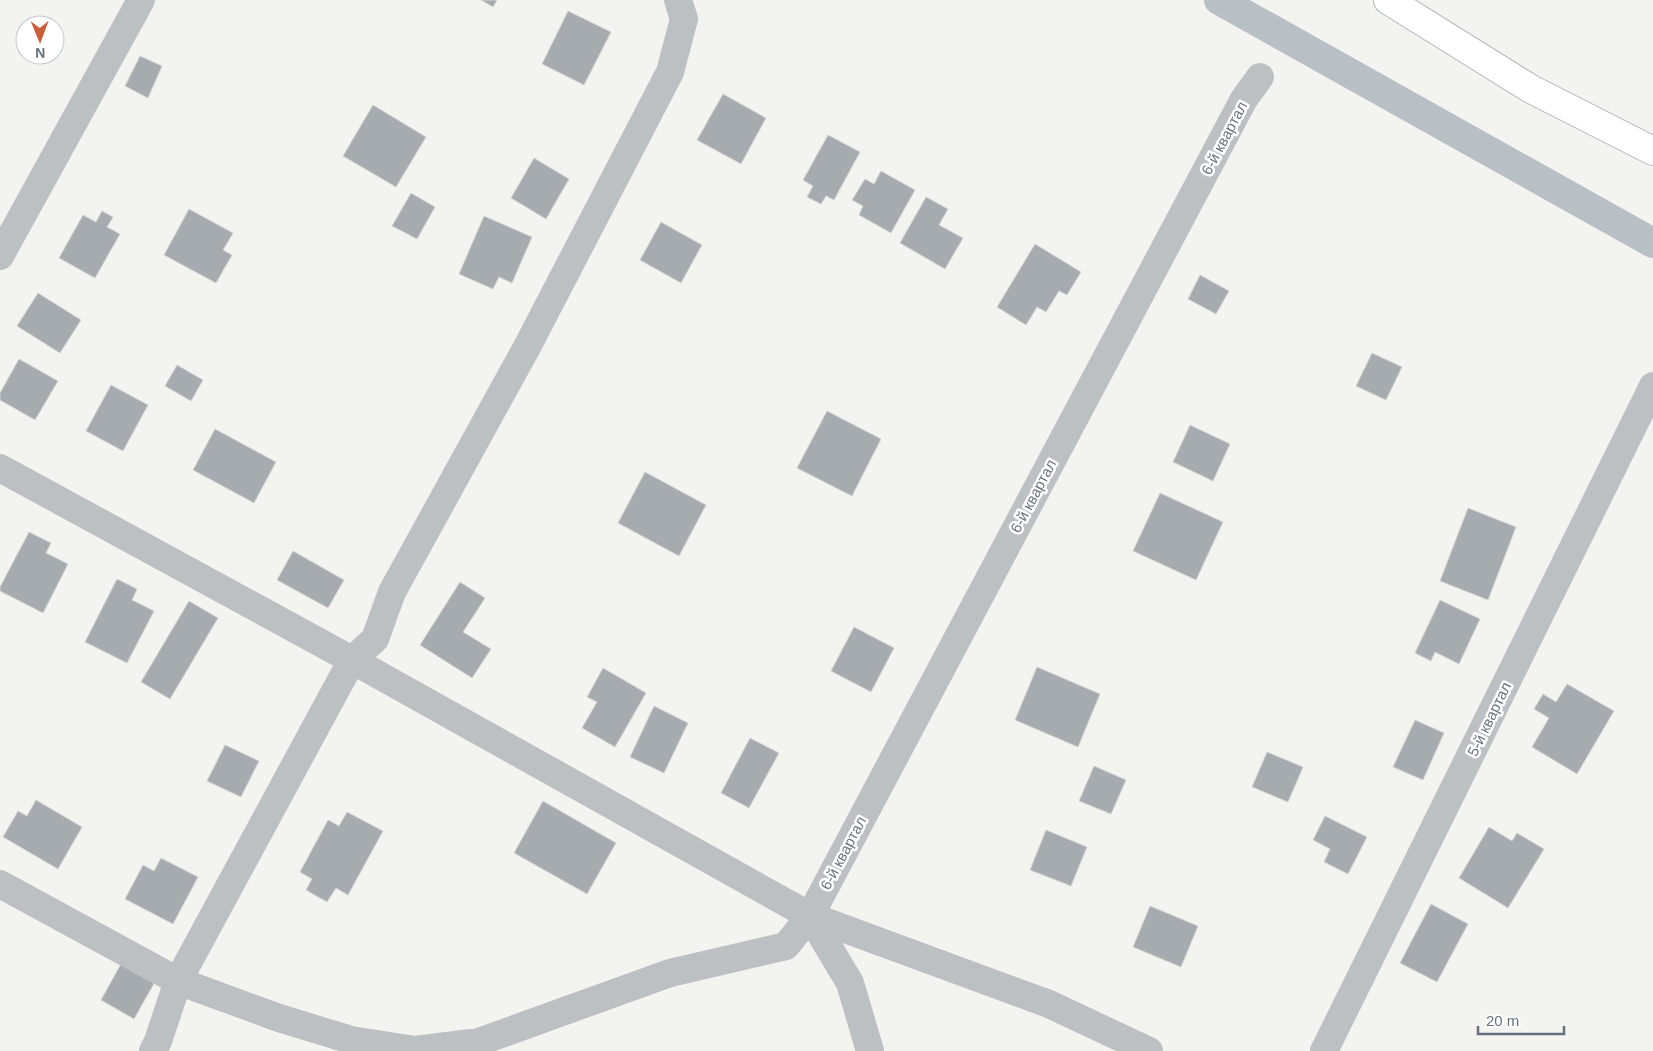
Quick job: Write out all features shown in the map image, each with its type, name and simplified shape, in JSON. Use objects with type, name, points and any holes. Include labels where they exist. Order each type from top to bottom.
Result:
[{"type":"street","points":[[0,256],[141,0]]},
{"type":"street","points":[[153,1051],[178,981],[352,660],[375,639],[392,592],[527,347],[670,72],[684,19],[678,0]]},
{"type":"street","points":[[1388,0],[1531,89],[1653,151]]},
{"type":"street","name":"6-й квартал","points":[[0,884],[178,981],[279,1018],[351,1040],[415,1050],[464,1047],[670,973],[786,946],[810,916],[1244,99],[1260,77]]},
{"type":"street","name":"5-й квартал","points":[[1324,1051],[1653,386]]},
{"type":"street","points":[[0,468],[352,660],[810,916],[1049,1004],[1149,1051]]},
{"type":"street","points":[[810,916],[850,982],[870,1051]]},
{"type":"building","points":[[481,0],[497,0],[493,7]]},
{"type":"building","points":[[568,11],[611,32],[584,85],[542,64]]},
{"type":"building","points":[[140,56],[162,66],[148,98],[125,86]]},
{"type":"building","points":[[723,94],[766,118],[741,164],[697,140]]},
{"type":"building","points":[[373,105],[426,137],[396,187],[343,156]]},
{"type":"building","points":[[828,135],[860,152],[834,200],[826,196],[821,204],[807,197],[813,186],[803,180]]},
{"type":"building","points":[[534,158],[569,179],[546,219],[511,198]]},
{"type":"building","points":[[881,171],[915,190],[891,233],[859,215],[863,206],[852,200],[865,179],[874,184]]},
{"type":"building","points":[[411,193],[435,207],[417,239],[392,226]]},
{"type":"building","points":[[926,197],[948,209],[939,225],[963,238],[945,269],[900,243]]},
{"type":"building","points":[[189,209],[233,233],[223,250],[232,255],[216,283],[164,255]]},
{"type":"building","points":[[102,211],[113,217],[107,227],[120,234],[95,278],[59,258],[83,215],[96,222]]},
{"type":"building","points":[[484,216],[532,237],[512,283],[499,277],[493,289],[459,274]]},
{"type":"building","points":[[661,222],[702,245],[681,283],[640,260]]},
{"type":"building","points":[[1035,244],[1081,272],[1067,295],[1059,291],[1046,312],[1037,307],[1026,325],[997,307]]},
{"type":"building","points":[[1200,275],[1229,291],[1216,314],[1188,299]]},
{"type":"building","points":[[38,293],[81,320],[60,353],[17,326]]},
{"type":"building","points":[[1372,353],[1402,367],[1386,400],[1356,386]]},
{"type":"building","points":[[19,359],[58,381],[35,420],[0,400],[0,393]]},
{"type":"building","points":[[177,365],[203,380],[191,401],[165,386]]},
{"type":"building","points":[[111,385],[148,405],[123,451],[86,431]]},
{"type":"building","points":[[827,411],[881,439],[852,496],[797,468]]},
{"type":"building","points":[[1190,425],[1230,444],[1213,481],[1173,462]]},
{"type":"building","points":[[215,429],[276,462],[254,503],[193,470]]},
{"type":"building","points":[[645,472],[706,505],[679,556],[618,523]]},
{"type":"building","points":[[1160,493],[1223,522],[1196,580],[1133,551]]},
{"type":"building","points":[[1468,508],[1516,527],[1488,600],[1440,581]]},
{"type":"building","points":[[29,532],[51,543],[46,553],[68,564],[43,613],[0,591],[0,587]]},
{"type":"building","points":[[293,551],[344,580],[328,608],[277,580]]},
{"type":"building","points":[[117,579],[137,589],[132,600],[154,611],[127,663],[85,642]]},
{"type":"building","points":[[460,582],[485,598],[463,632],[491,649],[472,678],[420,645]]},
{"type":"building","points":[[1440,600],[1480,619],[1459,664],[1435,652],[1431,661],[1415,653]]},
{"type":"building","points":[[189,601],[218,618],[170,699],[141,682]]},
{"type":"building","points":[[854,627],[894,648],[871,692],[831,671]]},
{"type":"building","points":[[1037,667],[1100,694],[1078,747],[1015,720]]},
{"type":"building","points":[[603,668],[646,693],[615,747],[582,728],[597,702],[587,697]]},
{"type":"building","points":[[1567,684],[1614,711],[1577,774],[1532,747],[1549,718],[1534,709],[1543,694],[1556,702]]},
{"type":"building","points":[[654,706],[688,723],[664,773],[630,757]]},
{"type":"building","points":[[1415,720],[1444,733],[1423,780],[1393,767]]},
{"type":"building","points":[[750,738],[779,753],[749,808],[721,793]]},
{"type":"building","points":[[225,745],[259,761],[241,797],[207,781]]},
{"type":"building","points":[[1267,752],[1303,767],[1288,802],[1252,787]]},
{"type":"building","points":[[1094,766],[1126,780],[1111,814],[1079,801]]},
{"type":"building","points":[[36,800],[82,827],[58,869],[3,837],[18,811],[27,816]]},
{"type":"building","points":[[543,801],[616,843],[587,894],[514,853]]},
{"type":"building","points":[[347,812],[383,831],[348,895],[336,888],[327,902],[306,890],[312,879],[300,872],[328,820],[339,826]]},
{"type":"building","points":[[1325,816],[1367,837],[1348,874],[1324,862],[1330,849],[1313,840]]},
{"type":"building","points":[[1489,827],[1512,841],[1517,833],[1544,849],[1508,908],[1459,878]]},
{"type":"building","points":[[1046,830],[1087,847],[1071,886],[1030,870]]},
{"type":"building","points":[[161,858],[198,877],[173,924],[125,899],[143,865],[154,871]]},
{"type":"building","points":[[1431,904],[1468,924],[1437,982],[1400,963]]},
{"type":"building","points":[[1150,906],[1198,926],[1181,967],[1133,947]]},
{"type":"building","points":[[122,962],[156,980],[134,1019],[101,1000]]},
{"type":"waterway","points":[[1219,0],[1653,243]]}]
